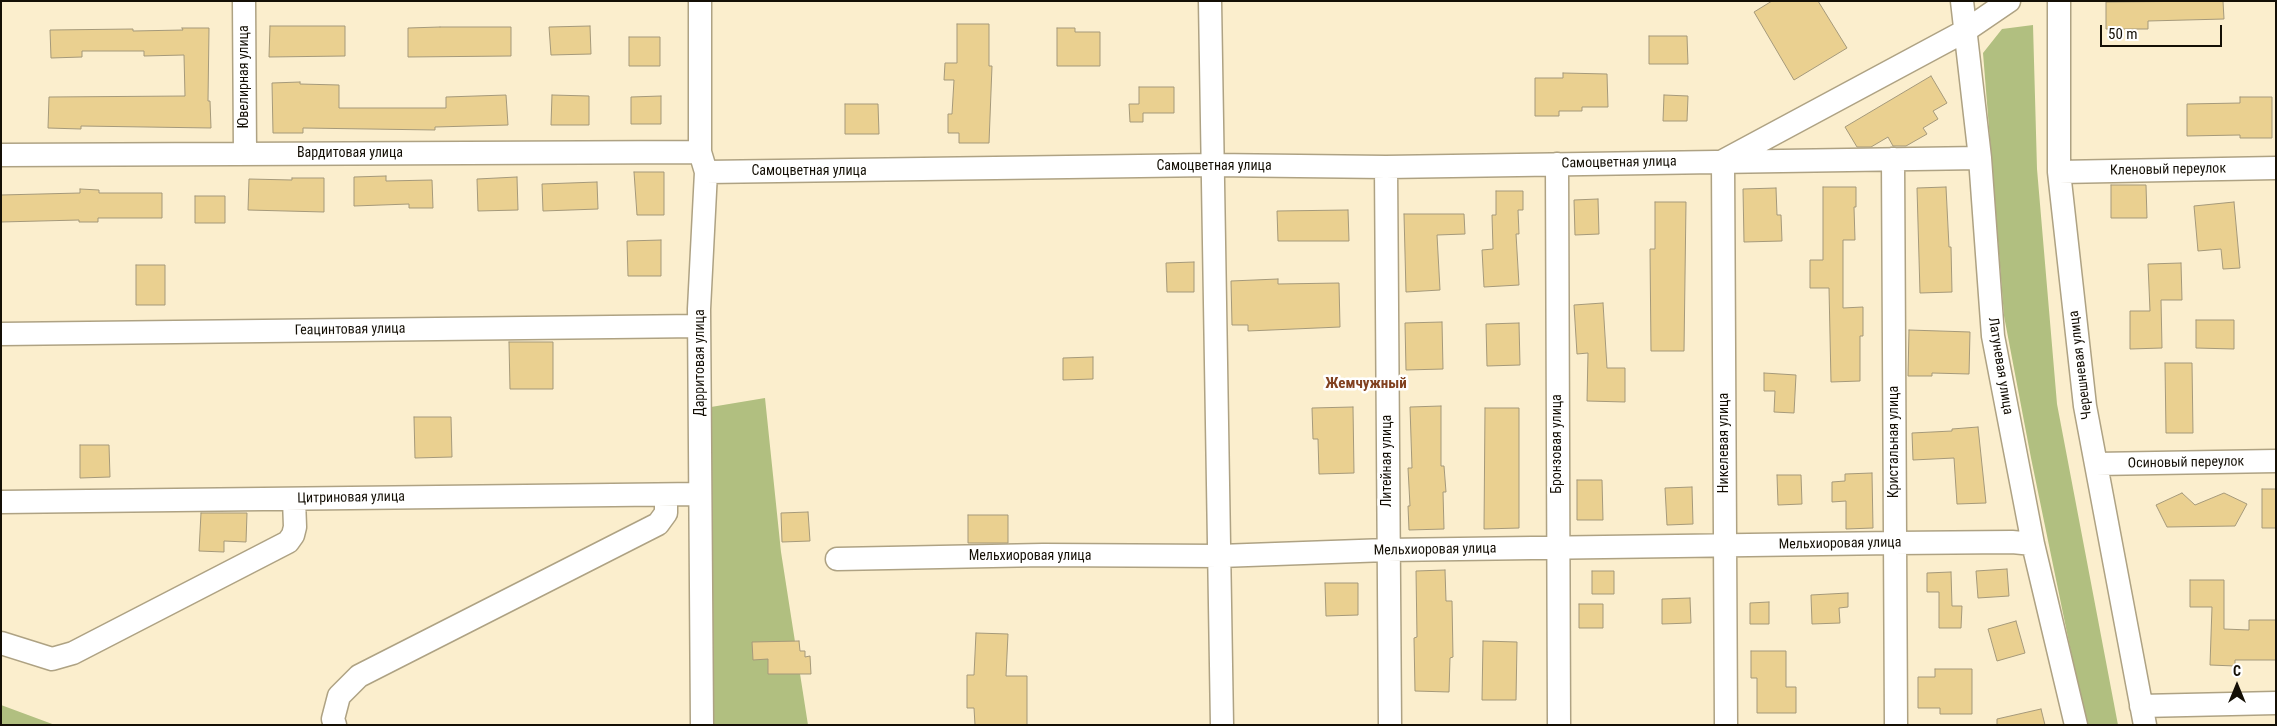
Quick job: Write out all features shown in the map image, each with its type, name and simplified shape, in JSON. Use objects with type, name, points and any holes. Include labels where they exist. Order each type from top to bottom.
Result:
[{"type":"street","name":"Ювелирная улица","points":[[244,1],[245,154]]},
{"type":"street","name":"Дарритовая улица","points":[[700,1],[703,162],[699,326],[702,725]]},
{"type":"street","points":[[1210,1],[1222,725]]},
{"type":"street","name":"Латуневая улица","points":[[1962,1],[1980,158],[1993,336],[2033,544],[2076,725]]},
{"type":"street","name":"Самоцветная улица","points":[[1723,161],[1965,31],[2008,1]]},
{"type":"street","name":"Черешневая улица","points":[[2059,1],[2060,172],[2085,406],[2143,715]]},
{"type":"street","name":"Вардитовая улица","points":[[1,155],[245,154],[703,162]]},
{"type":"street","name":"Кристальная улица","points":[[1893,158],[1896,725]]},
{"type":"street","name":"Самоцветная улица","points":[[703,162],[1386,167],[1980,158]]},
{"type":"street","name":"Никелевая улица","points":[[1723,161],[1726,725]]},
{"type":"street","name":"Бронзовая улица","points":[[1557,164],[1559,725]]},
{"type":"street","name":"Литейная улица","points":[[1386,167],[1387,550],[1390,725]]},
{"type":"street","name":"Кленовый переулок","points":[[2060,172],[2276,168]]},
{"type":"street","name":"Геацинтовая улица","points":[[1,334],[699,326]]},
{"type":"street","name":"Осиновый переулок","points":[[2096,464],[2276,461]]},
{"type":"street","name":"Цитриновая улица","points":[[1,502],[700,494]]},
{"type":"street","points":[[335,725],[333,720],[339,696],[359,676],[658,524],[666,513],[666,495]]},
{"type":"street","points":[[1,643],[52,659],[73,653],[288,542],[293,535],[295,527],[294,499]]},
{"type":"street","name":"Мельхиоровая улица","points":[[837,559],[1043,555],[1220,556],[1387,550],[1894,543],[2012,542],[2033,544]]},
{"type":"street","points":[[2143,715],[2276,703]]},
{"type":"green space","points":[[2033,25],[2037,169],[2057,404],[2118,725],[2086,725],[2004,316],[1983,53],[2002,29]]},
{"type":"green space","points":[[765,398],[781,552],[808,725],[713,725],[705,408]]},
{"type":"green space","points":[[1,705],[55,725],[1,725]]},
{"type":"building","points":[[1772,1],[1818,1],[1847,48],[1794,80],[1754,12]]},
{"type":"building","points":[[2223,1],[2224,19],[2148,21],[2148,29],[2106,29],[2106,2]]},
{"type":"building","points":[[957,24],[989,24],[989,66],[992,66],[989,143],[959,143],[959,133],[948,133],[948,114],[952,114],[954,80],[944,80],[945,63],[957,63]]},
{"type":"building","points":[[270,26],[345,26],[345,56],[269,57]]},
{"type":"building","points":[[590,26],[591,54],[551,55],[549,27]]},
{"type":"building","points":[[511,27],[511,56],[408,57],[408,28]]},
{"type":"building","points":[[182,28],[209,28],[208,101],[210,101],[211,128],[81,126],[81,129],[48,128],[49,97],[185,96],[184,55],[144,56],[144,51],[82,51],[82,57],[51,58],[50,30],[133,29],[133,31],[183,30]]},
{"type":"building","points":[[1057,28],[1075,28],[1075,32],[1100,32],[1100,66],[1057,66]]},
{"type":"building","points":[[1649,36],[1687,36],[1688,64],[1649,64]]},
{"type":"building","points":[[629,37],[660,37],[660,66],[629,66]]},
{"type":"building","points":[[1563,73],[1607,74],[1608,107],[1582,107],[1582,111],[1559,111],[1559,116],[1535,116],[1535,78],[1563,78]]},
{"type":"building","points":[[1931,76],[1947,103],[1933,111],[1938,119],[1923,128],[1927,134],[1906,146],[1893,146],[1888,137],[1871,147],[1857,147],[1845,127]]},
{"type":"building","points":[[300,82],[300,84],[339,85],[339,108],[446,108],[446,97],[506,95],[508,125],[435,127],[435,130],[303,128],[303,133],[273,133],[272,83]]},
{"type":"building","points":[[1139,87],[1174,87],[1174,113],[1143,113],[1143,122],[1130,122],[1129,104],[1139,104]]},
{"type":"building","points":[[552,95],[589,96],[589,125],[551,125]]},
{"type":"building","points":[[1664,95],[1688,96],[1687,121],[1663,121]]},
{"type":"building","points":[[661,96],[661,124],[631,124],[631,97]]},
{"type":"building","points":[[2240,97],[2272,97],[2272,138],[2240,138],[2240,135],[2187,136],[2187,104],[2240,103]]},
{"type":"building","points":[[845,104],[878,104],[879,134],[845,134]]},
{"type":"building","points":[[634,172],[664,172],[664,215],[637,215]]},
{"type":"building","points":[[386,176],[386,181],[432,180],[433,208],[409,208],[409,204],[354,206],[354,177]]},
{"type":"building","points":[[517,177],[518,210],[478,211],[477,179]]},
{"type":"building","points":[[292,178],[324,178],[324,212],[248,210],[249,179],[292,180]]},
{"type":"building","points":[[597,182],[598,209],[543,211],[542,184]]},
{"type":"building","points":[[2111,185],[2146,185],[2147,218],[2111,218]]},
{"type":"building","points":[[1823,187],[1856,187],[1856,207],[1854,207],[1855,240],[1843,240],[1843,308],[1863,307],[1863,336],[1860,336],[1860,381],[1831,382],[1829,288],[1810,288],[1810,260],[1823,260]]},
{"type":"building","points":[[1946,187],[1949,247],[1951,247],[1952,292],[1920,293],[1917,188]]},
{"type":"building","points":[[1776,188],[1777,215],[1781,215],[1782,241],[1744,242],[1743,189]]},
{"type":"building","points":[[80,189],[99,190],[99,193],[162,193],[162,218],[98,218],[98,222],[79,222],[79,220],[1,222],[1,195],[80,193]]},
{"type":"building","points":[[1496,191],[1523,191],[1523,210],[1518,210],[1519,234],[1516,234],[1519,285],[1484,287],[1482,250],[1493,249],[1492,215],[1496,215]]},
{"type":"building","points":[[195,196],[225,196],[225,223],[195,223]]},
{"type":"building","points":[[1598,199],[1599,234],[1575,235],[1574,200]]},
{"type":"building","points":[[1655,202],[1686,202],[1684,351],[1651,351],[1650,249],[1655,249]]},
{"type":"building","points":[[2234,202],[2240,268],[2223,269],[2221,249],[2198,251],[2194,206]]},
{"type":"building","points":[[1348,210],[1349,241],[1278,241],[1277,211]]},
{"type":"building","points":[[1404,214],[1464,214],[1465,234],[1437,235],[1440,290],[1406,292]]},
{"type":"building","points":[[661,240],[661,276],[628,276],[627,241]]},
{"type":"building","points":[[1194,262],[1194,292],[1167,292],[1166,263]]},
{"type":"building","points":[[2181,263],[2182,300],[2161,300],[2162,348],[2130,349],[2130,311],[2150,311],[2148,264]]},
{"type":"building","points":[[136,265],[165,265],[165,305],[136,305]]},
{"type":"building","points":[[1278,279],[1278,284],[1339,283],[1340,327],[1248,331],[1248,325],[1232,325],[1231,281]]},
{"type":"building","points":[[1603,303],[1607,368],[1625,368],[1625,402],[1587,401],[1588,353],[1577,354],[1574,305]]},
{"type":"building","points":[[2196,320],[2234,320],[2234,349],[2196,348]]},
{"type":"building","points":[[1442,322],[1443,369],[1406,370],[1405,323]]},
{"type":"building","points":[[1519,323],[1520,365],[1487,366],[1486,324]]},
{"type":"building","points":[[1909,330],[1970,332],[1969,374],[1932,373],[1932,376],[1908,376]]},
{"type":"building","points":[[509,342],[553,342],[553,389],[510,389]]},
{"type":"building","points":[[1093,357],[1093,379],[1063,380],[1063,358]]},
{"type":"building","points":[[2165,363],[2192,363],[2193,433],[2166,433]]},
{"type":"building","points":[[1764,373],[1796,375],[1794,413],[1774,412],[1775,391],[1764,391]]},
{"type":"building","points":[[1441,406],[1441,466],[1444,466],[1446,492],[1443,492],[1444,529],[1409,530],[1408,468],[1412,468],[1410,407]]},
{"type":"building","points":[[1353,407],[1354,473],[1319,474],[1318,439],[1313,439],[1312,408]]},
{"type":"building","points":[[1485,408],[1519,408],[1519,528],[1484,529]]},
{"type":"building","points":[[414,417],[451,417],[452,457],[415,458]]},
{"type":"building","points":[[1978,427],[1986,503],[1957,504],[1954,458],[1913,460],[1912,433],[1952,431],[1952,429]]},
{"type":"building","points":[[80,445],[109,445],[110,477],[80,478]]},
{"type":"building","points":[[1872,473],[1873,528],[1846,529],[1846,501],[1832,502],[1832,482],[1845,481],[1845,474]]},
{"type":"building","points":[[1777,475],[1801,475],[1802,504],[1778,505]]},
{"type":"building","points":[[1577,480],[1602,480],[1603,520],[1577,520]]},
{"type":"building","points":[[1692,487],[1693,524],[1667,525],[1665,488]]},
{"type":"building","points":[[2262,489],[2276,489],[2276,528],[2262,528]]},
{"type":"building","points":[[2182,493],[2195,505],[2224,493],[2247,504],[2235,526],[2167,527],[2156,505]]},
{"type":"building","points":[[808,512],[810,541],[782,542],[781,513]]},
{"type":"building","points":[[201,513],[247,513],[246,542],[224,541],[224,552],[199,551]]},
{"type":"building","points":[[968,515],[1008,515],[1008,543],[968,543]]},
{"type":"building","points":[[2007,569],[2009,596],[1978,598],[1976,571]]},
{"type":"building","points":[[1445,570],[1446,601],[1452,601],[1453,657],[1450,658],[1449,692],[1415,691],[1414,638],[1417,637],[1416,571]]},
{"type":"building","points":[[1592,571],[1614,571],[1614,594],[1592,594]]},
{"type":"building","points":[[1951,572],[1952,606],[1962,606],[1961,628],[1939,628],[1939,592],[1927,592],[1927,573]]},
{"type":"building","points":[[2190,580],[2224,580],[2224,629],[2249,630],[2249,620],[2276,620],[2276,660],[2235,660],[2235,666],[2210,665],[2212,607],[2190,607]]},
{"type":"building","points":[[1325,583],[1358,583],[1358,615],[1326,616]]},
{"type":"building","points":[[1848,593],[1848,607],[1839,608],[1840,623],[1812,624],[1811,595]]},
{"type":"building","points":[[1690,598],[1691,623],[1662,624],[1662,599]]},
{"type":"building","points":[[1769,602],[1769,624],[1750,624],[1750,603]]},
{"type":"building","points":[[1579,604],[1603,604],[1603,628],[1579,628]]},
{"type":"building","points":[[2016,621],[2025,653],[1997,661],[1988,629]]},
{"type":"building","points":[[976,633],[1008,634],[1006,676],[1027,676],[1027,725],[975,725],[974,708],[967,708],[967,675],[974,675]]},
{"type":"building","points":[[799,641],[800,651],[805,651],[805,657],[810,656],[811,674],[768,674],[768,659],[753,660],[752,642]]},
{"type":"building","points":[[1483,641],[1517,642],[1516,700],[1482,700]]},
{"type":"building","points":[[1751,651],[1786,651],[1786,687],[1796,687],[1796,713],[1757,713],[1757,678],[1751,678]]},
{"type":"building","points":[[1935,669],[1972,669],[1972,714],[1940,714],[1940,708],[1918,708],[1918,677],[1935,677]]},
{"type":"building","points":[[2041,709],[2045,725],[1997,725],[1997,719]]},
{"type":"district","name":"Жемчужный","points":[[1366,384]]}]
